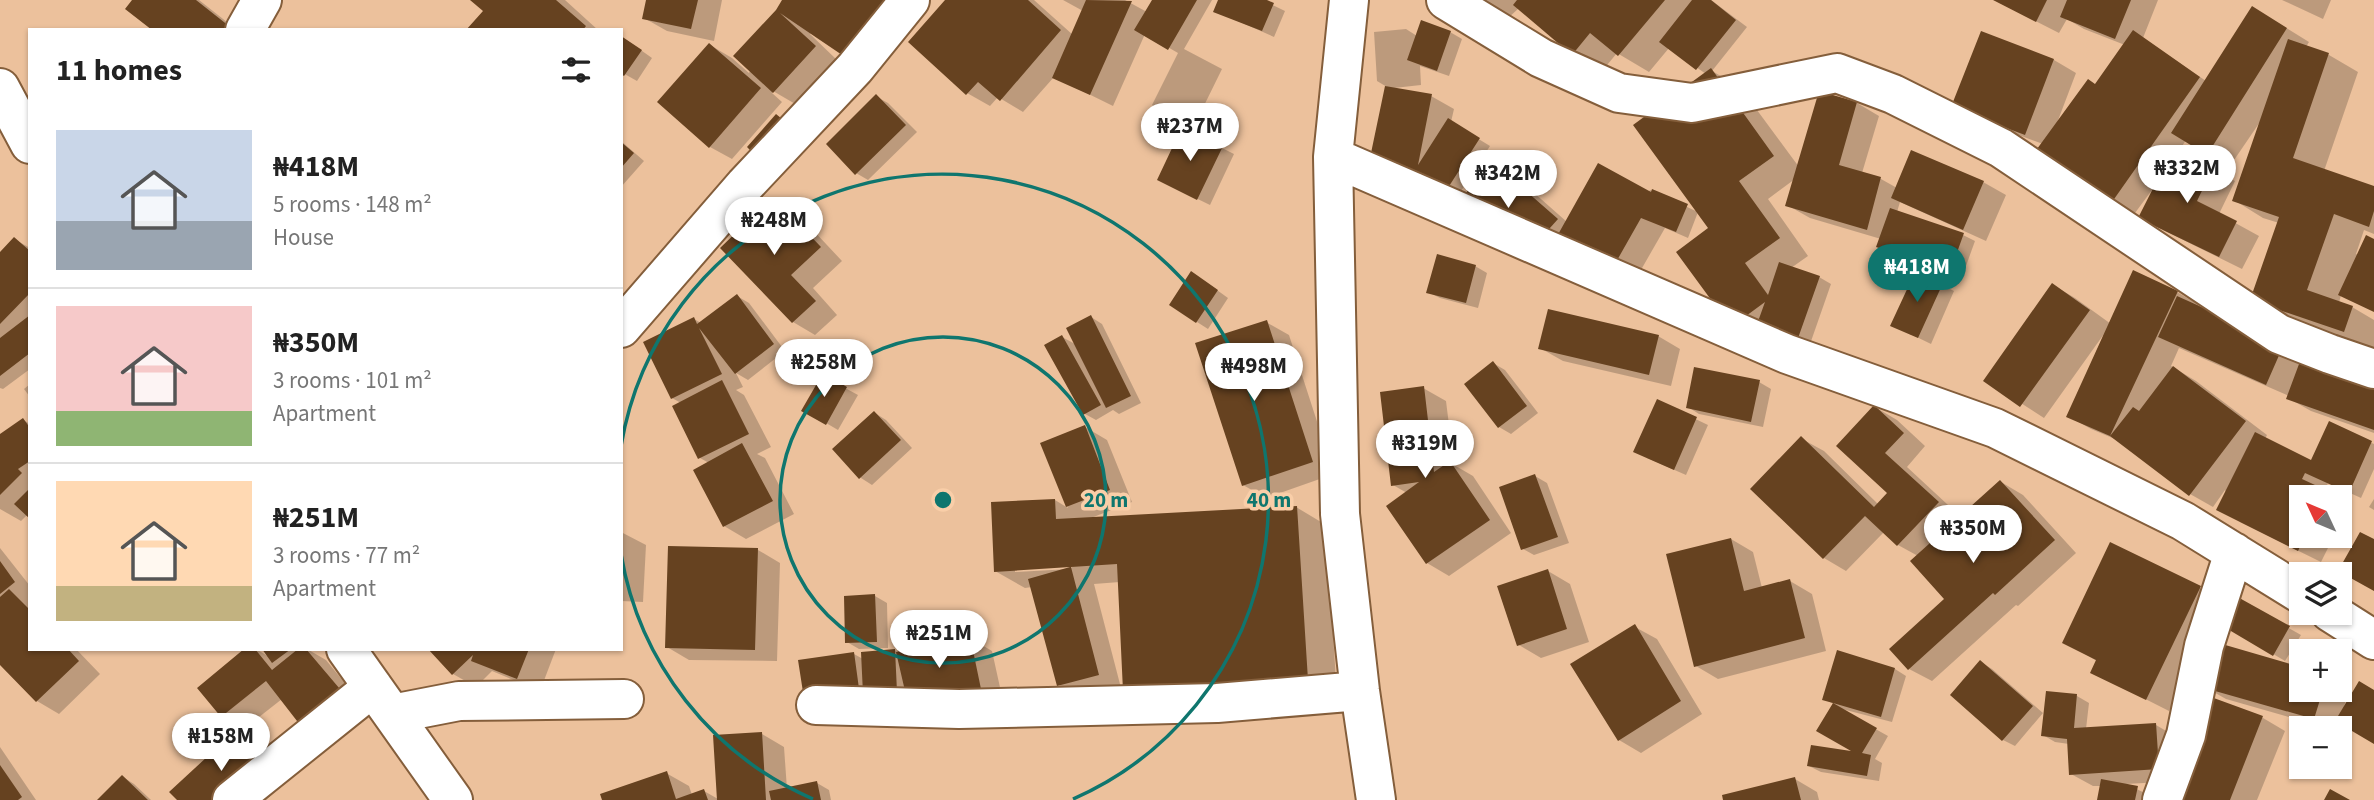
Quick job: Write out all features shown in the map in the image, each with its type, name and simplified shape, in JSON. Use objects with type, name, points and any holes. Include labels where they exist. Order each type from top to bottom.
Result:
[{"type":"street","points":[[246,28],[262,0]]},
{"type":"street","points":[[623,326],[745,185],[855,68],[910,0]]},
{"type":"street","points":[[1349,0],[1333,157],[1340,514],[1360,691],[1376,800]]},
{"type":"street","points":[[1446,0],[1541,58],[1619,93],[1692,103],[1837,74],[1893,94],[2001,148],[2279,334],[2374,369]]},
{"type":"street","points":[[0,89],[28,140]]},
{"type":"street","points":[[1333,157],[1787,354],[1995,428],[2183,521],[2289,586]]},
{"type":"street","points":[[2162,800],[2186,735],[2204,646],[2234,552]]},
{"type":"street","points":[[2350,625],[2374,640]]},
{"type":"street","points":[[347,651],[453,800]]},
{"type":"street","points":[[816,705],[959,709],[1217,703],[1360,691]]},
{"type":"street","points":[[232,800],[382,701],[624,699]]},
{"type":"building","points":[[132,0],[196,0],[231,28],[149,28],[125,9]]},
{"type":"building","points":[[470,0],[556,0],[586,26],[468,28],[483,11]]},
{"type":"building","points":[[646,0],[698,0],[691,29],[642,19]]},
{"type":"building","points":[[782,0],[893,0],[851,61],[780,13],[816,46],[773,93],[733,56]]},
{"type":"building","points":[[945,0],[1028,0],[1061,30],[1000,101],[978,82],[966,95],[908,42]]},
{"type":"building","points":[[1086,0],[1132,1],[1090,95],[1052,78]]},
{"type":"building","points":[[1152,0],[1197,0],[1168,50],[1134,30]]},
{"type":"building","points":[[1218,0],[1267,0],[1274,3],[1262,31],[1213,12]]},
{"type":"building","points":[[1517,0],[1665,0],[1618,56],[1590,33],[1572,55],[1513,5]]},
{"type":"building","points":[[1692,0],[1711,0],[1736,20],[1696,70],[1659,42]]},
{"type":"building","points":[[1993,0],[2047,0],[2036,22]]},
{"type":"building","points":[[2067,0],[2131,0],[2115,39],[2060,17]]},
{"type":"building","points":[[2252,6],[2287,28],[2207,155],[2171,133]]},
{"type":"building","points":[[1421,20],[1451,31],[1437,71],[1407,60]]},
{"type":"building","points":[[2133,30],[2200,77],[2112,202],[2037,149],[2088,79],[2095,84]]},
{"type":"building","points":[[1981,31],[2054,59],[2025,135],[1951,107]]},
{"type":"building","points":[[623,37],[642,50],[623,75]]},
{"type":"building","points":[[2288,39],[2329,53],[2293,158],[2374,186],[2374,211],[2369,227],[2334,214],[2307,290],[2353,306],[2344,332],[2250,300],[2279,217],[2232,201]]},
{"type":"building","points":[[709,43],[761,88],[709,148],[657,102]]},
{"type":"building","points":[[1711,68],[1774,156],[1739,181],[1780,238],[1745,263],[1768,295],[1779,262],[1820,276],[1797,341],[1756,327],[1765,302],[1731,327],[1676,252],[1708,228],[1633,125]]},
{"type":"building","points":[[1385,86],[1432,94],[1418,165],[1448,118],[1480,138],[1444,194],[1366,177]]},
{"type":"building","points":[[1819,91],[1857,102],[1839,165],[1881,177],[1867,230],[1785,206]]},
{"type":"building","points":[[876,94],[906,125],[855,175],[826,144]]},
{"type":"building","points":[[776,114],[793,128],[762,162],[747,147]]},
{"type":"building","points":[[1182,127],[1223,146],[1197,200],[1157,180]]},
{"type":"building","points":[[623,144],[634,153],[623,166]]},
{"type":"building","points":[[2174,147],[2214,166],[2197,201],[2237,221],[2219,257],[2138,218]]},
{"type":"building","points":[[1911,150],[1984,181],[1963,230],[1891,198]]},
{"type":"building","points":[[1493,162],[1558,219],[1524,257],[1459,201]]},
{"type":"building","points":[[1598,163],[1651,192],[1652,189],[1688,204],[1676,232],[1641,218],[1607,278],[1551,247]]},
{"type":"building","points":[[773,197],[821,247],[791,275],[816,301],[792,323],[720,248]]},
{"type":"building","points":[[1890,208],[1964,233],[1950,272],[1876,247]]},
{"type":"building","points":[[2366,235],[2374,239],[2374,312],[2338,295]]},
{"type":"building","points":[[14,237],[28,249],[28,295],[0,324],[0,252]]},
{"type":"building","points":[[1437,254],[1476,265],[1466,303],[1426,293]]},
{"type":"building","points":[[1916,270],[1943,283],[1918,338],[1890,326]]},
{"type":"building","points":[[2133,270],[2178,291],[2110,436],[2066,417]]},
{"type":"building","points":[[1191,271],[1218,290],[1196,323],[1169,305]]},
{"type":"building","points":[[2052,283],[2090,310],[2020,407],[1983,381]]},
{"type":"building","points":[[737,294],[774,344],[735,374],[699,328],[722,374],[671,399],[643,342],[694,317],[697,324]]},
{"type":"building","points":[[2177,296],[2284,344],[2266,385],[2158,337]]},
{"type":"building","points":[[1548,309],[1659,335],[1649,375],[1538,349]]},
{"type":"building","points":[[1091,315],[1131,396],[1106,408],[1066,328]]},
{"type":"building","points":[[28,317],[28,355],[0,376],[0,338]]},
{"type":"building","points":[[1267,320],[1313,462],[1242,486],[1195,343]]},
{"type":"building","points":[[1062,335],[1101,405],[1083,415],[1044,345]]},
{"type":"building","points":[[2302,356],[2374,380],[2374,430],[2286,399]]},
{"type":"building","points":[[1493,361],[1527,406],[1498,428],[1464,384]]},
{"type":"building","points":[[2173,366],[2246,421],[2189,496],[2110,436],[2133,407],[2139,411]]},
{"type":"building","points":[[1694,367],[1760,380],[1751,422],[1686,408]]},
{"type":"building","points":[[823,373],[847,387],[826,425],[801,411]]},
{"type":"building","points":[[722,380],[749,434],[698,459],[672,406]]},
{"type":"building","points":[[1424,386],[1434,472],[1450,461],[1490,520],[1426,564],[1386,506],[1419,482],[1391,486],[1380,392]]},
{"type":"building","points":[[1657,399],[1697,417],[1674,470],[1633,452]]},
{"type":"building","points":[[1874,405],[1904,433],[1885,453],[1939,502],[1897,546],[1865,516],[1823,559],[1750,489],[1801,436],[1874,507],[1887,493],[1836,446]]},
{"type":"building","points":[[874,411],[901,440],[859,479],[832,449]]},
{"type":"building","points":[[23,418],[28,425],[28,462],[18,469],[22,473],[0,495],[0,434]]},
{"type":"building","points":[[2329,421],[2372,441],[2352,486],[2331,485],[2305,473],[2302,479],[2315,485],[2289,485],[2289,546],[2216,510],[2255,432],[2311,460]]},
{"type":"building","points":[[1085,425],[1110,490],[1066,507],[1040,443]]},
{"type":"building","points":[[742,443],[773,501],[723,527],[693,470]]},
{"type":"building","points":[[1535,474],[1558,537],[1521,550],[1499,487]]},
{"type":"building","points":[[2000,480],[2055,540],[1908,670],[1889,649],[1944,599],[1910,561]]},
{"type":"building","points":[[28,490],[28,517],[14,504]]},
{"type":"building","points":[[1055,499],[1056,519],[1297,506],[1308,680],[1123,691],[1117,564],[1071,567],[1099,675],[1057,686],[1028,579],[1070,567],[994,572],[991,502]]},
{"type":"building","points":[[2360,532],[2374,539],[2374,591],[2352,579],[2352,562],[2343,562]]},
{"type":"building","points":[[1731,538],[1744,591],[1790,579],[1805,638],[1694,667],[1666,554]]},
{"type":"building","points":[[2110,542],[2201,586],[2146,700],[2090,673],[2096,660],[2062,643]]},
{"type":"building","points":[[668,546],[758,548],[755,650],[665,648]]},
{"type":"building","points":[[0,561],[15,582],[0,594]]},
{"type":"building","points":[[1548,569],[1567,629],[1517,646],[1497,586]]},
{"type":"building","points":[[9,589],[28,608],[28,651],[70,651],[79,661],[36,702],[0,665],[0,597]]},
{"type":"building","points":[[2225,590],[2290,626],[2273,656],[2209,618]]},
{"type":"building","points":[[875,594],[877,642],[845,643],[844,596]]},
{"type":"building","points":[[1635,624],[1681,701],[1618,741],[1570,664]]},
{"type":"building","points":[[970,636],[981,689],[908,704],[896,652]]},
{"type":"building","points":[[2215,642],[2289,664],[2289,702],[2319,702],[2315,716],[2303,716],[2201,687]]},
{"type":"building","points":[[895,649],[897,692],[863,694],[861,652]]},
{"type":"building","points":[[1837,650],[1895,668],[1881,717],[1822,700]]},
{"type":"building","points":[[242,651],[257,651],[272,670],[296,651],[308,651],[345,695],[304,730],[266,681],[221,717],[197,688]]},
{"type":"building","points":[[263,651],[288,651],[272,663]]},
{"type":"building","points":[[430,651],[528,651],[517,679],[471,661],[473,655],[452,675]]},
{"type":"building","points":[[854,652],[860,696],[805,705],[798,660]]},
{"type":"building","points":[[1980,660],[2033,706],[2002,741],[1950,695]]},
{"type":"building","points":[[2359,681],[2374,690],[2374,744],[2352,731],[2352,716],[2338,716],[2346,702],[2352,702],[2352,693]]},
{"type":"building","points":[[2046,691],[2077,694],[2074,728],[2156,723],[2159,769],[2069,775],[2067,739],[2041,736]]},
{"type":"building","points":[[2211,697],[2263,716],[2230,800],[2170,800]]},
{"type":"building","points":[[1833,703],[1877,728],[1862,753],[1871,755],[1867,776],[1807,766],[1811,745],[1851,751],[1816,731]]},
{"type":"building","points":[[234,732],[266,766],[230,800],[177,800],[169,792]]},
{"type":"building","points":[[762,732],[766,800],[717,800],[713,735]]},
{"type":"building","points":[[0,765],[22,797],[18,800],[0,800]]},
{"type":"building","points":[[667,771],[676,799],[704,789],[708,800],[602,800],[600,794]]},
{"type":"building","points":[[122,775],[148,800],[97,800]]},
{"type":"building","points":[[1795,777],[1801,800],[1723,800],[1722,795]]},
{"type":"building","points":[[2101,779],[2138,786],[2135,800],[2097,800]]},
{"type":"building","points":[[817,781],[821,800],[771,800],[769,791]]},
{"type":"building","points":[[2330,789],[2350,800],[2324,800]]}]
